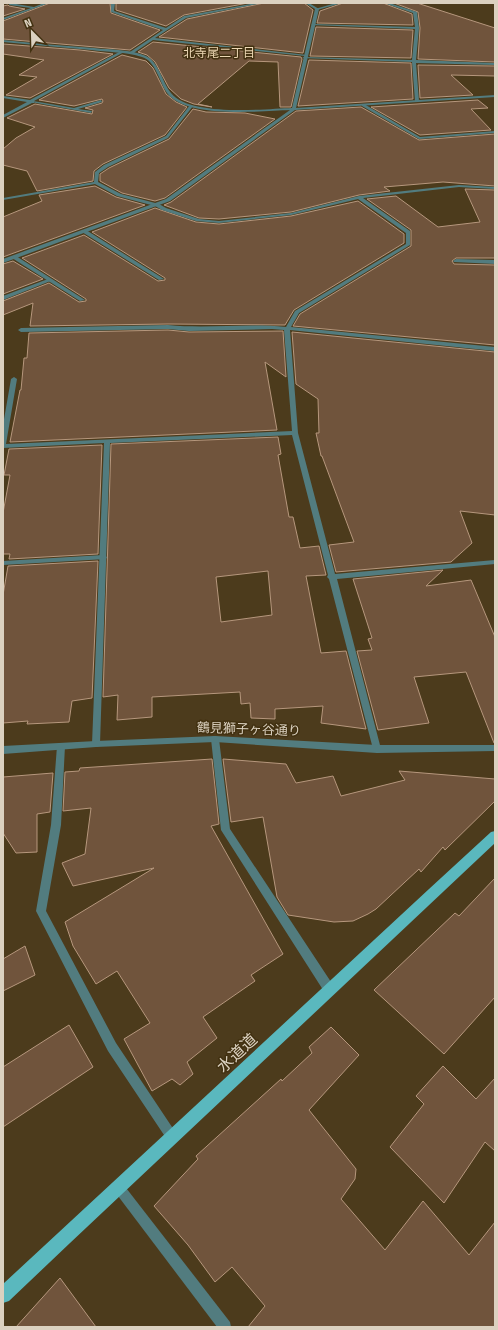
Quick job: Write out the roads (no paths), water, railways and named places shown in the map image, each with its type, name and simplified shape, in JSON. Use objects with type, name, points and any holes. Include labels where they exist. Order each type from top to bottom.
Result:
[{"type":"main road","name":"水道道","points":[[3,1295],[119,1188],[329,989],[495,836]]},
{"type":"street","points":[[3,20],[47,3]]},
{"type":"street","points":[[113,3],[112,11],[167,30]]},
{"type":"street","points":[[131,53],[185,17],[261,3]]},
{"type":"street","points":[[307,3],[317,9],[340,3]]},
{"type":"street","points":[[386,3],[415,12],[417,28],[414,61],[417,101]]},
{"type":"street","points":[[10,4],[35,7]]},
{"type":"street","points":[[3,260],[168,200],[294,109],[317,9]]},
{"type":"street","points":[[313,25],[417,28]]},
{"type":"street","points":[[152,39],[305,56],[495,64]]},
{"type":"street","points":[[3,41],[131,53],[149,59],[172,96],[179,101],[190,106],[228,111],[294,109],[495,96]]},
{"type":"street","points":[[3,117],[33,102],[122,52]]},
{"type":"street","points":[[3,97],[75,108],[91,112]]},
{"type":"street","points":[[75,108],[101,101]]},
{"type":"street","points":[[363,104],[419,138],[495,132]]},
{"type":"street","points":[[96,183],[98,172],[106,166],[167,137],[190,106]]},
{"type":"street","points":[[3,199],[96,183],[119,195],[157,205],[164,209],[198,220],[219,222],[291,214],[359,197],[459,186],[495,188]]},
{"type":"street","points":[[359,197],[408,232],[408,245],[298,312],[287,330],[295,433],[331,577],[377,749]]},
{"type":"street","points":[[84,231],[161,279]]},
{"type":"street","points":[[14,257],[82,300]]},
{"type":"street","points":[[456,261],[495,262]]},
{"type":"street","points":[[3,298],[50,280]]},
{"type":"street","points":[[22,330],[168,326],[189,329],[272,327],[287,330],[495,349]]},
{"type":"street","points":[[3,442],[14,379]]},
{"type":"street","points":[[3,446],[295,433]]},
{"type":"street","points":[[96,744],[107,441]]},
{"type":"street","points":[[3,563],[103,557]]},
{"type":"street","points":[[331,577],[495,562]]},
{"type":"street","points":[[215,738],[226,830],[329,989]]},
{"type":"street","name":"鶴見獅子ヶ谷通り","points":[[3,750],[215,738],[377,749],[495,748]]},
{"type":"street","points":[[61,746],[56,825],[41,911],[112,1047],[172,1137]]},
{"type":"street","points":[[119,1188],[225,1327]]},
{"type":"district","name":"北寺尾二丁目","points":[[219,53]]}]
